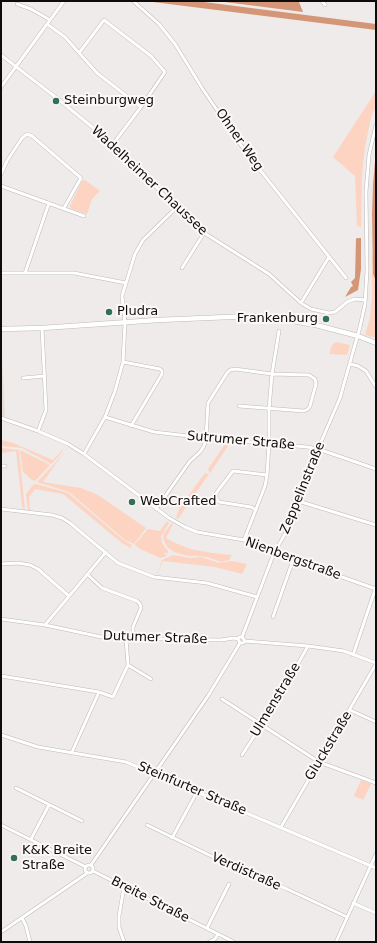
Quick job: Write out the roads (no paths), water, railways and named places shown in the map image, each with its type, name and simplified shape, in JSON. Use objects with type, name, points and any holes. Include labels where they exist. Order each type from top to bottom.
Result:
[{"type":"street","points":[[1,87],[64,1]]},
{"type":"street","name":"Ohner Weg","points":[[133,1],[159,24],[175,44],[202,88],[245,151],[346,278]]},
{"type":"street","points":[[322,1],[325,5]]},
{"type":"street","points":[[17,4],[31,9],[50,20]]},
{"type":"street","points":[[79,53],[104,20],[151,56],[165,72],[113,144]]},
{"type":"street","points":[[47,24],[65,37],[97,73],[141,107]]},
{"type":"street","name":"Wadelheimer Chaussee","points":[[1,56],[58,99],[113,144],[176,208],[204,233],[269,274],[301,303],[310,308],[329,313],[335,312],[347,302],[355,299],[365,300]]},
{"type":"street","name":"Zeppelinstraße","points":[[242,637],[274,553],[285,534],[318,449],[340,398],[358,336],[365,300],[367,271],[366,192],[370,155],[376,125]]},
{"type":"street","points":[[1,174],[7,161],[22,138],[27,134],[32,136],[81,178],[64,208]]},
{"type":"street","points":[[1,186],[84,216]]},
{"type":"street","points":[[25,273],[49,203]]},
{"type":"street","points":[[84,454],[105,417],[123,362],[125,323],[122,296],[135,254],[143,240],[176,208]]},
{"type":"street","points":[[182,268],[204,233]]},
{"type":"street","points":[[301,303],[329,257]]},
{"type":"street","points":[[1,273],[74,273],[126,283]]},
{"type":"street","points":[[1,329],[42,328],[232,316],[262,316],[316,325],[358,336],[376,343]]},
{"type":"street","points":[[38,431],[46,410],[42,328]]},
{"type":"street","points":[[244,540],[265,486],[267,475],[270,444],[272,374],[279,330]]},
{"type":"street","points":[[123,362],[162,371],[162,374],[131,426]]},
{"type":"street","points":[[350,364],[358,366],[366,371],[376,387]]},
{"type":"street","points":[[156,508],[190,461],[204,446],[206,438],[208,403],[227,373],[234,369],[272,374],[309,375],[315,379],[316,384],[308,409],[304,411],[239,406]]},
{"type":"street","points":[[23,378],[45,376]]},
{"type":"street","name":"Sutrumer Straße","points":[[105,417],[154,432],[318,449],[376,469]]},
{"type":"street","name":"Nienbergstraße","points":[[1,418],[38,431],[68,444],[84,454],[169,518],[197,532],[244,540],[293,560],[376,588]]},
{"type":"street","points":[[256,510],[251,507],[218,502],[215,496],[233,471],[267,475]]},
{"type":"street","points":[[298,502],[376,525]]},
{"type":"street","points":[[1,509],[62,518],[118,563],[154,578],[207,583],[258,597]]},
{"type":"street","points":[[45,625],[106,552]]},
{"type":"street","points":[[273,617],[293,560]]},
{"type":"street","points":[[1,564],[18,563],[30,565],[38,569],[69,596]]},
{"type":"street","points":[[87,574],[102,588],[136,601],[140,604],[141,608],[133,627],[133,638]]},
{"type":"street","points":[[353,655],[376,588]]},
{"type":"street","name":"Dutumer Straße","points":[[1,619],[45,625],[106,638],[238,639]]},
{"type":"street","points":[[240,643],[238,639],[240,637],[242,637],[245,641]]},
{"type":"street","points":[[1,676],[99,692],[113,697],[128,665],[126,639]]},
{"type":"street","points":[[1,825],[86,867],[91,865],[208,696],[240,643],[243,644],[245,641],[308,646],[344,651],[376,664]]},
{"type":"street","name":"Ulmenstraße","points":[[242,755],[260,727],[263,726],[308,646]]},
{"type":"street","name":"Gluckstraße","points":[[281,827],[376,664]]},
{"type":"street","points":[[128,665],[152,679]]},
{"type":"street","points":[[72,752],[99,692]]},
{"type":"street","points":[[222,699],[319,762],[376,784]]},
{"type":"street","points":[[350,710],[376,722]]},
{"type":"street","name":"Steinfurter Straße","points":[[1,735],[38,747],[126,762],[156,773],[376,868]]},
{"type":"street","points":[[16,788],[82,821]]},
{"type":"street","points":[[172,838],[197,792]]},
{"type":"street","points":[[30,839],[49,805]]},
{"type":"street","name":"Verdistraße","points":[[147,825],[236,868],[347,917]]},
{"type":"street","points":[[336,942],[376,854]]},
{"type":"street","points":[[1,932],[87,872],[93,871],[91,865]]},
{"type":"street","points":[[86,867],[87,872]]},
{"type":"street","name":"Breite Straße","points":[[93,871],[234,942]]},
{"type":"street","points":[[207,928],[229,884]]},
{"type":"street","points":[[124,887],[119,916],[124,942]]},
{"type":"street","points":[[353,903],[376,913]]},
{"type":"street","points":[[22,918],[26,926],[30,942]]},
{"type":"street","points":[[209,942],[215,939],[218,934]]},
{"type":"place","name":"Steinburgweg","points":[[56,101]]},
{"type":"place","name":"Pludra","points":[[109,312]]},
{"type":"place","name":"Frankenburg","points":[[326,319]]},
{"type":"place","name":"WebCrafted","points":[[132,502]]},
{"type":"place","name":"K&K Breite Straße","points":[[14,858]]}]
